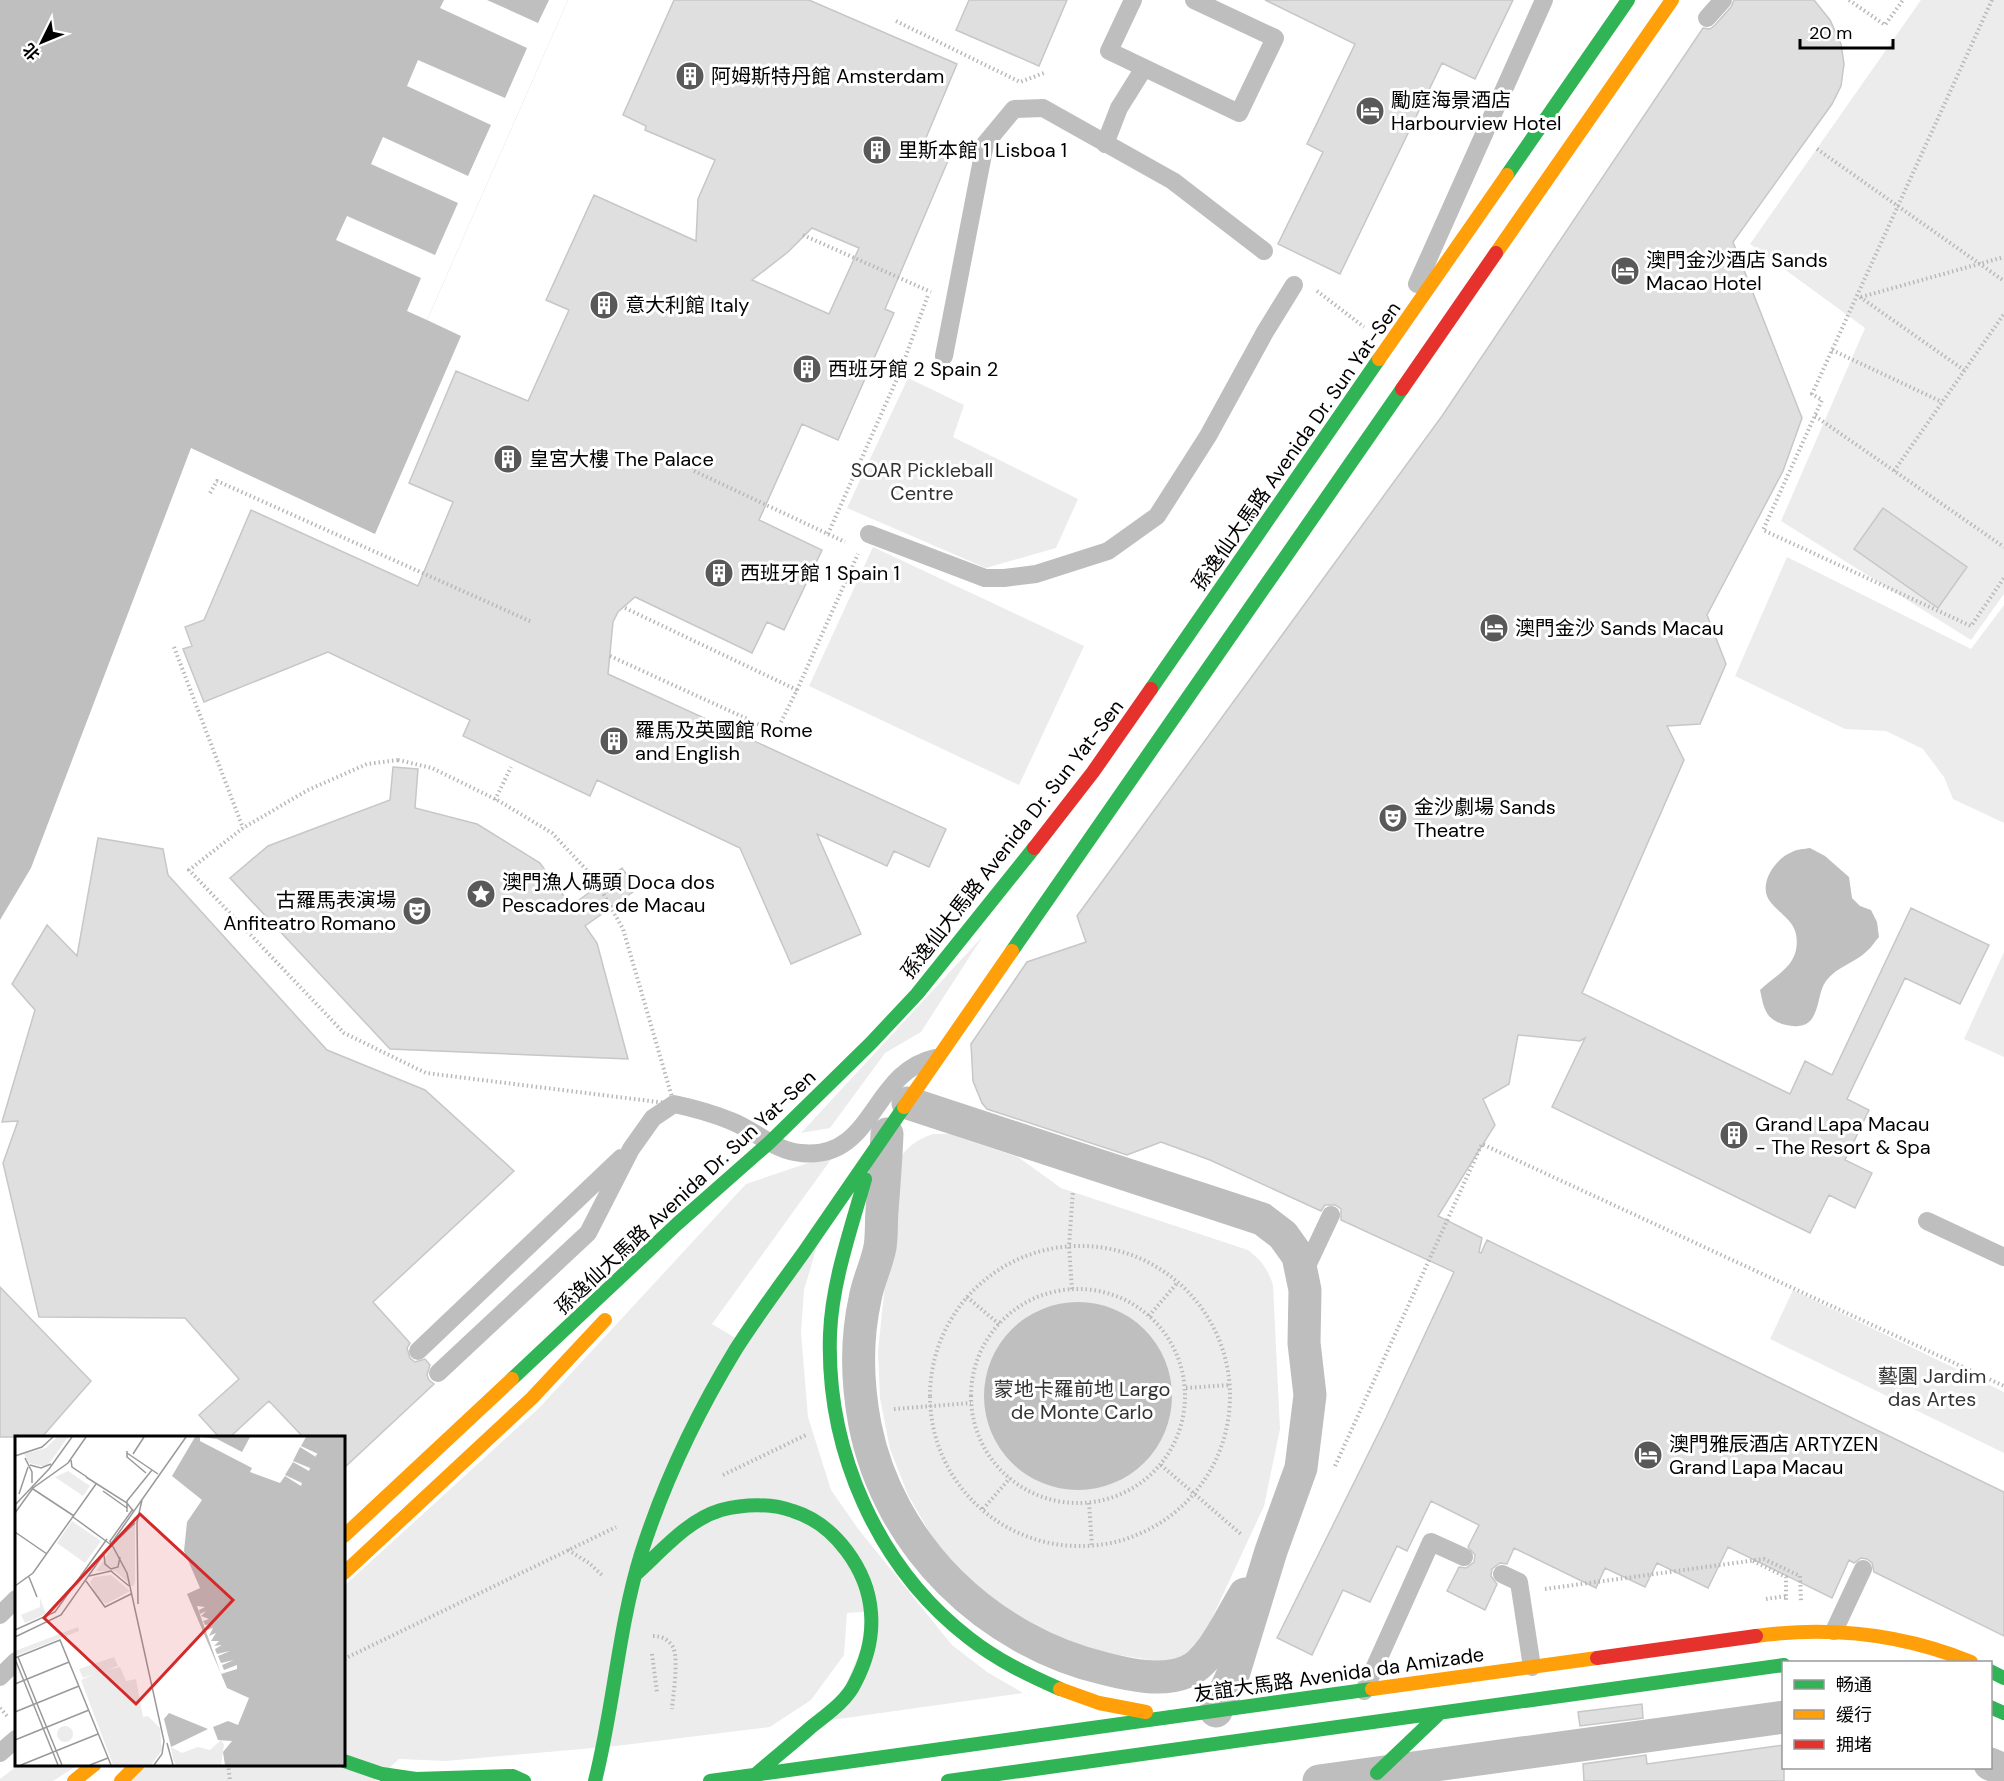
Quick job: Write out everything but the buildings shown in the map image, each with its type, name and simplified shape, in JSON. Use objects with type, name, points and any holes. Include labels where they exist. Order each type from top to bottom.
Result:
[{"type":"main road","name":"孫逸仙大馬路 Avenida Dr. Sun Yat-Sen","points":[[345,1535],[677,1224],[770,1142],[872,1044],[917,993],[1009,881],[1093,772],[1628,0]]},
{"type":"main road","points":[[604,1781],[612,1677],[626,1607],[646,1539],[671,1473],[701,1409],[738,1348],[1672,0]]},
{"type":"main road","points":[[675,1245],[770,1142]]},
{"type":"main road","points":[[879,1146],[846,1249],[833,1305],[830,1362],[831,1392],[840,1439],[850,1476],[874,1530],[920,1593],[946,1620],[969,1639],[1018,1671],[1098,1703],[1173,1717]]},
{"type":"main road","points":[[345,1572],[532,1398],[611,1313]]},
{"type":"main road","points":[[635,1575],[689,1527],[705,1517],[723,1510],[750,1506],[778,1508],[796,1512],[813,1520],[829,1531],[854,1558],[863,1575],[873,1611],[870,1650],[854,1685],[842,1700],[755,1775]]},
{"type":"main road","name":"友誼大馬路 Avenida da Amizade","points":[[710,1781],[1801,1632],[1834,1631],[1879,1635],[1909,1641],[1968,1661]]},
{"type":"main road","points":[[948,1781],[1782,1665]]},
{"type":"main road","points":[[1378,1777],[1440,1713]]},
{"type":"main road","points":[[595,1781],[605,1747]]},
{"type":"main road","points":[[345,1761],[382,1774],[416,1779],[513,1776],[524,1781]]},
{"type":"main road","points":[[74,1781],[93,1766]]},
{"type":"main road","points":[[121,1781],[136,1766]]},
{"type":"street","points":[[879,1146],[880,1248],[865,1298],[861,1323],[859,1375],[866,1427],[881,1477],[904,1524],[935,1566],[979,1608],[1000,1624],[1038,1646],[1095,1666],[1137,1675],[1164,1676],[1185,1673],[1197,1666],[1207,1656],[1301,1468],[1310,1395],[1304,1343],[1305,1290],[1298,1256],[1283,1235],[1262,1220],[909,1103]]},
{"type":"street","points":[[1216,1711],[1234,1672],[1260,1546]]},
{"type":"street","points":[[1319,1781],[1378,1777],[1782,1717]]},
{"type":"lane","points":[[1132,0],[1109,51],[1239,113],[1275,38],[1216,5],[1194,0]]},
{"type":"lane","points":[[1389,346],[1544,0]]},
{"type":"lane","points":[[1707,18],[1723,0]]},
{"type":"lane","points":[[1105,144],[1119,108],[1144,68]]},
{"type":"lane","points":[[944,356],[985,144],[1014,109],[1042,108],[1173,181],[1264,251]]},
{"type":"lane","points":[[865,541],[985,578],[1004,578],[1036,573],[1107,551],[1156,516],[1208,436],[1265,332],[1302,285]]},
{"type":"lane","points":[[438,1373],[588,1233],[631,1149],[652,1118],[674,1104],[731,1121],[791,1152],[820,1153],[836,1148],[859,1131],[896,1079],[904,1072],[923,1061],[940,1057]]},
{"type":"lane","points":[[418,1351],[631,1149]]},
{"type":"lane","points":[[1305,1290],[1307,1266],[1331,1215]]},
{"type":"lane","points":[[1927,1221],[2004,1257]]},
{"type":"lane","points":[[1364,1691],[1431,1542],[1464,1557]]},
{"type":"lane","points":[[1834,1631],[1863,1569]]},
{"type":"lane","points":[[1502,1574],[1519,1582],[1532,1667]]},
{"type":"lane","points":[[0,1615],[15,1600]]},
{"type":"lane","points":[[0,1753],[15,1740]]},
{"type":"path","points":[[1849,0],[1885,25],[1903,0]]},
{"type":"path","points":[[1992,0],[1859,296],[1812,394],[1822,400],[1763,530],[1971,626],[2004,578]]},
{"type":"path","points":[[896,21],[1020,82],[1044,73]]},
{"type":"path","points":[[1817,149],[2004,281]]},
{"type":"path","points":[[803,235],[954,302]]},
{"type":"path","points":[[1859,296],[2004,257]]},
{"type":"path","points":[[1302,285],[1389,346]]},
{"type":"path","points":[[828,534],[900,372],[929,291]]},
{"type":"path","points":[[1859,296],[1964,370]]},
{"type":"path","points":[[1894,471],[2004,314]]},
{"type":"path","points":[[1832,350],[1942,402]]},
{"type":"path","points":[[1815,416],[2004,547]]},
{"type":"path","points":[[610,656],[776,732],[865,541],[828,534],[694,471]]},
{"type":"path","points":[[210,493],[217,480],[532,622]]},
{"type":"path","points":[[623,607],[797,690]]},
{"type":"path","points":[[174,646],[243,828]]},
{"type":"path","points":[[398,760],[432,768],[495,800],[552,833],[595,879],[623,929],[674,1104],[426,1073],[344,1033],[189,870],[243,828],[308,790],[367,764],[398,760]]},
{"type":"path","points":[[495,800],[511,767]]},
{"type":"path","points":[[1331,1475],[1482,1144],[2004,1386]]},
{"type":"path","points":[[1072,1289],[1069,1246],[1076,1158]]},
{"type":"path","points":[[1069,1246],[1100,1247],[1124,1253],[1148,1262],[1178,1282],[1205,1313],[1217,1334],[1225,1357],[1230,1385],[1229,1414],[1220,1453],[1209,1475],[1195,1494],[1177,1512],[1157,1526],[1112,1544],[1063,1546],[1039,1541],[1016,1532],[983,1509],[960,1486],[947,1465],[937,1441],[930,1406],[932,1367],[939,1342],[950,1320],[967,1297],[982,1281],[1003,1267],[1025,1256],[1050,1248],[1069,1246]]},
{"type":"path","points":[[1149,1316],[1178,1282]]},
{"type":"path","points":[[1072,1289],[1109,1293],[1125,1300],[1149,1316],[1166,1335],[1175,1350],[1186,1388],[1184,1419],[1179,1436],[1161,1465],[1134,1489],[1118,1497],[1089,1503],[1049,1500],[1033,1494],[1010,1478],[992,1461],[983,1446],[976,1429],[971,1403],[972,1376],[978,1359],[985,1342],[999,1324],[1022,1304],[1056,1291],[1072,1289]]},
{"type":"path","points":[[967,1297],[999,1324]]},
{"type":"path","points":[[1186,1388],[1230,1385]]},
{"type":"path","points":[[896,1408],[971,1403]]},
{"type":"path","points":[[717,1478],[812,1432]]},
{"type":"path","points":[[1161,1465],[1260,1546]]},
{"type":"path","points":[[983,1509],[1010,1478]]},
{"type":"path","points":[[1089,1503],[1092,1546]]},
{"type":"path","points":[[345,1659],[621,1524]]},
{"type":"path","points":[[1521,1593],[1764,1558],[1800,1576],[1801,1632]]},
{"type":"path","points":[[1753,1561],[1786,1577],[1786,1596]]},
{"type":"path","points":[[649,1636],[662,1637],[673,1647],[675,1654],[672,1709]]},
{"type":"path","points":[[650,1647],[657,1692]]},
{"type":"path","points":[[228,1766],[230,1781]]},
{"type":"green space","points":[[1921,0],[2004,0],[2004,594],[1971,640],[1781,521],[1865,328],[1750,244]]},
{"type":"green space","name":"SOAR Pickleball Centre","points":[[908,378],[964,405],[953,437],[1078,499],[1056,548],[986,568],[847,508]]},
{"type":"green space","points":[[873,547],[1084,646],[1019,785],[809,686]]},
{"type":"green space","points":[[1787,557],[1971,649],[2004,605],[2004,823],[1953,799],[1944,777],[1923,749],[1886,731],[1845,729],[1735,676]]},
{"type":"green space","points":[[983,936],[921,1032],[885,1053],[830,1128],[801,1133]]},
{"type":"green space","points":[[2004,952],[2004,1057],[1964,1039]]},
{"type":"green space","name":"蒙地卡羅前地 Largo de Monte Carlo","points":[[933,1134],[949,1134],[1018,1157],[1061,1188],[1248,1250],[1269,1274],[1273,1285],[1280,1429],[1264,1506],[1201,1642],[1178,1659],[1164,1662],[1099,1652],[1051,1635],[1006,1610],[968,1578],[934,1540],[908,1495],[890,1449],[880,1398],[878,1351],[898,1161],[913,1144]]},
{"type":"green space","points":[[835,1154],[712,1324],[744,1343],[820,1236],[804,1290],[801,1333],[808,1417],[831,1490],[859,1530],[952,1645],[987,1672],[1023,1693],[831,1720],[877,1611],[847,1613],[844,1655],[811,1700],[770,1727],[616,1746],[446,1761],[399,1759],[375,1781],[112,1781],[131,1766],[345,1766],[345,1585],[539,1408],[746,1184]]},
{"type":"green space","name":"藝園 Jardim das Artes","points":[[1793,1290],[2004,1392],[2004,1453],[1770,1339]]},
{"type":"green space","points":[[17,1766],[76,1766],[53,1781],[0,1781]]},
{"type":"shaded area","points":[[0,0],[568,0],[427,320],[461,336],[375,534],[191,448],[31,868],[0,920]]},
{"type":"shaded area","points":[[1810,848],[1825,856],[1849,877],[1852,898],[1860,906],[1871,910],[1877,922],[1879,937],[1862,955],[1830,976],[1811,1020],[1802,1025],[1790,1026],[1769,1016],[1760,990],[1791,962],[1797,941],[1796,933],[1789,921],[1769,900],[1766,886],[1770,872],[1780,860],[1794,851]]},
{"type":"shaded area","points":[[1078,1302],[1105,1306],[1122,1313],[1144,1330],[1161,1352],[1168,1369],[1172,1396],[1168,1423],[1161,1440],[1144,1462],[1122,1479],[1105,1486],[1078,1490],[1051,1486],[1034,1479],[1012,1462],[995,1440],[988,1423],[984,1396],[988,1369],[995,1352],[1012,1330],[1034,1313],[1051,1306]]},
{"type":"pier","points":[[444,0],[487,0],[538,23],[549,0],[568,0],[427,320],[407,311],[421,278],[336,240],[347,216],[435,255],[458,203],[371,164],[383,137],[468,176],[491,125],[407,86],[418,60],[505,98],[527,48],[440,8]]},
{"type":"traffic: fast","points":[[1507,175],[1628,0]]},
{"type":"traffic: fast","points":[[1151,689],[1379,359]]},
{"type":"traffic: fast","points":[[1012,951],[1402,389]]},
{"type":"traffic: fast","points":[[512,1379],[677,1224],[770,1142],[871,1043],[917,994],[1034,848]]},
{"type":"traffic: fast","points":[[595,1781],[633,1582],[650,1527],[682,1448],[736,1349],[904,1107]]},
{"type":"traffic: fast","points":[[865,1179],[838,1275],[830,1334],[831,1377],[837,1420],[848,1462],[864,1503],[884,1541],[908,1577],[936,1609],[969,1638],[991,1653],[1025,1673],[1060,1689]]},
{"type":"traffic: fast","points":[[635,1575],[697,1521],[721,1510],[739,1506],[776,1507],[808,1517],[835,1538],[856,1565],[869,1597],[871,1613],[868,1649],[859,1675],[841,1702],[755,1775]]},
{"type":"traffic: fast","points":[[948,1781],[1782,1665]]},
{"type":"traffic: fast","points":[[1992,1672],[2004,1678]]},
{"type":"traffic: fast","points":[[710,1781],[1372,1689]]},
{"type":"traffic: fast","points":[[1992,1708],[2004,1713]]},
{"type":"traffic: fast","points":[[1377,1773],[1440,1713]]},
{"type":"traffic: fast","points":[[345,1761],[382,1774],[416,1779],[513,1776],[524,1781]]},
{"type":"traffic: slow","points":[[1496,253],[1672,0]]},
{"type":"traffic: slow","points":[[1379,359],[1507,175]]},
{"type":"traffic: slow","points":[[904,1107],[1012,951]]},
{"type":"traffic: slow","points":[[345,1572],[532,1398],[605,1320]]},
{"type":"traffic: slow","points":[[345,1535],[512,1379]]},
{"type":"traffic: slow","points":[[1756,1636],[1811,1632],[1865,1635],[1919,1645],[1968,1661]]},
{"type":"traffic: slow","points":[[1372,1689],[1597,1658]]},
{"type":"traffic: slow","points":[[1060,1689],[1099,1703],[1146,1712]]},
{"type":"traffic: slow","points":[[74,1781],[93,1766]]},
{"type":"traffic: slow","points":[[121,1781],[136,1766]]},
{"type":"traffic: jam","points":[[1402,389],[1496,253]]},
{"type":"traffic: jam","points":[[1034,848],[1093,772],[1151,689]]},
{"type":"traffic: jam","points":[[1597,1658],[1756,1636]]},
{"type":"place","name":"阿姆斯特丹館 Amsterdam","points":[[690,76]]},
{"type":"place","name":"勵庭海景酒店 Harbourview Hotel","points":[[1370,111]]},
{"type":"place","name":"里斯本館 1 Lisboa 1","points":[[877,150]]},
{"type":"place","name":"澳門金沙酒店 Sands Macao Hotel","points":[[1625,271]]},
{"type":"place","name":"意大利館 Italy","points":[[604,305]]},
{"type":"place","name":"西班牙館 2 Spain 2","points":[[807,369]]},
{"type":"place","name":"皇宮大樓 The Palace","points":[[508,459]]},
{"type":"place","name":"西班牙館 1 Spain 1","points":[[719,573]]},
{"type":"place","name":"澳門金沙 Sands Macau","points":[[1494,628]]},
{"type":"place","name":"羅馬及英國館 Rome and English","points":[[614,741]]},
{"type":"place","name":"金沙劇場 Sands Theatre","points":[[1393,818]]},
{"type":"place","name":"澳門漁人碼頭 Doca dos Pescadores de Macau","points":[[481,894]]},
{"type":"place","name":"古羅馬表演場 Anfiteatro Romano","points":[[417,911]]},
{"type":"place","name":"Grand Lapa Macau - The Resort & Spa","points":[[1734,1135]]},
{"type":"place","name":"澳門雅辰酒店 ARTYZEN Grand Lapa Macau","points":[[1648,1455]]}]
